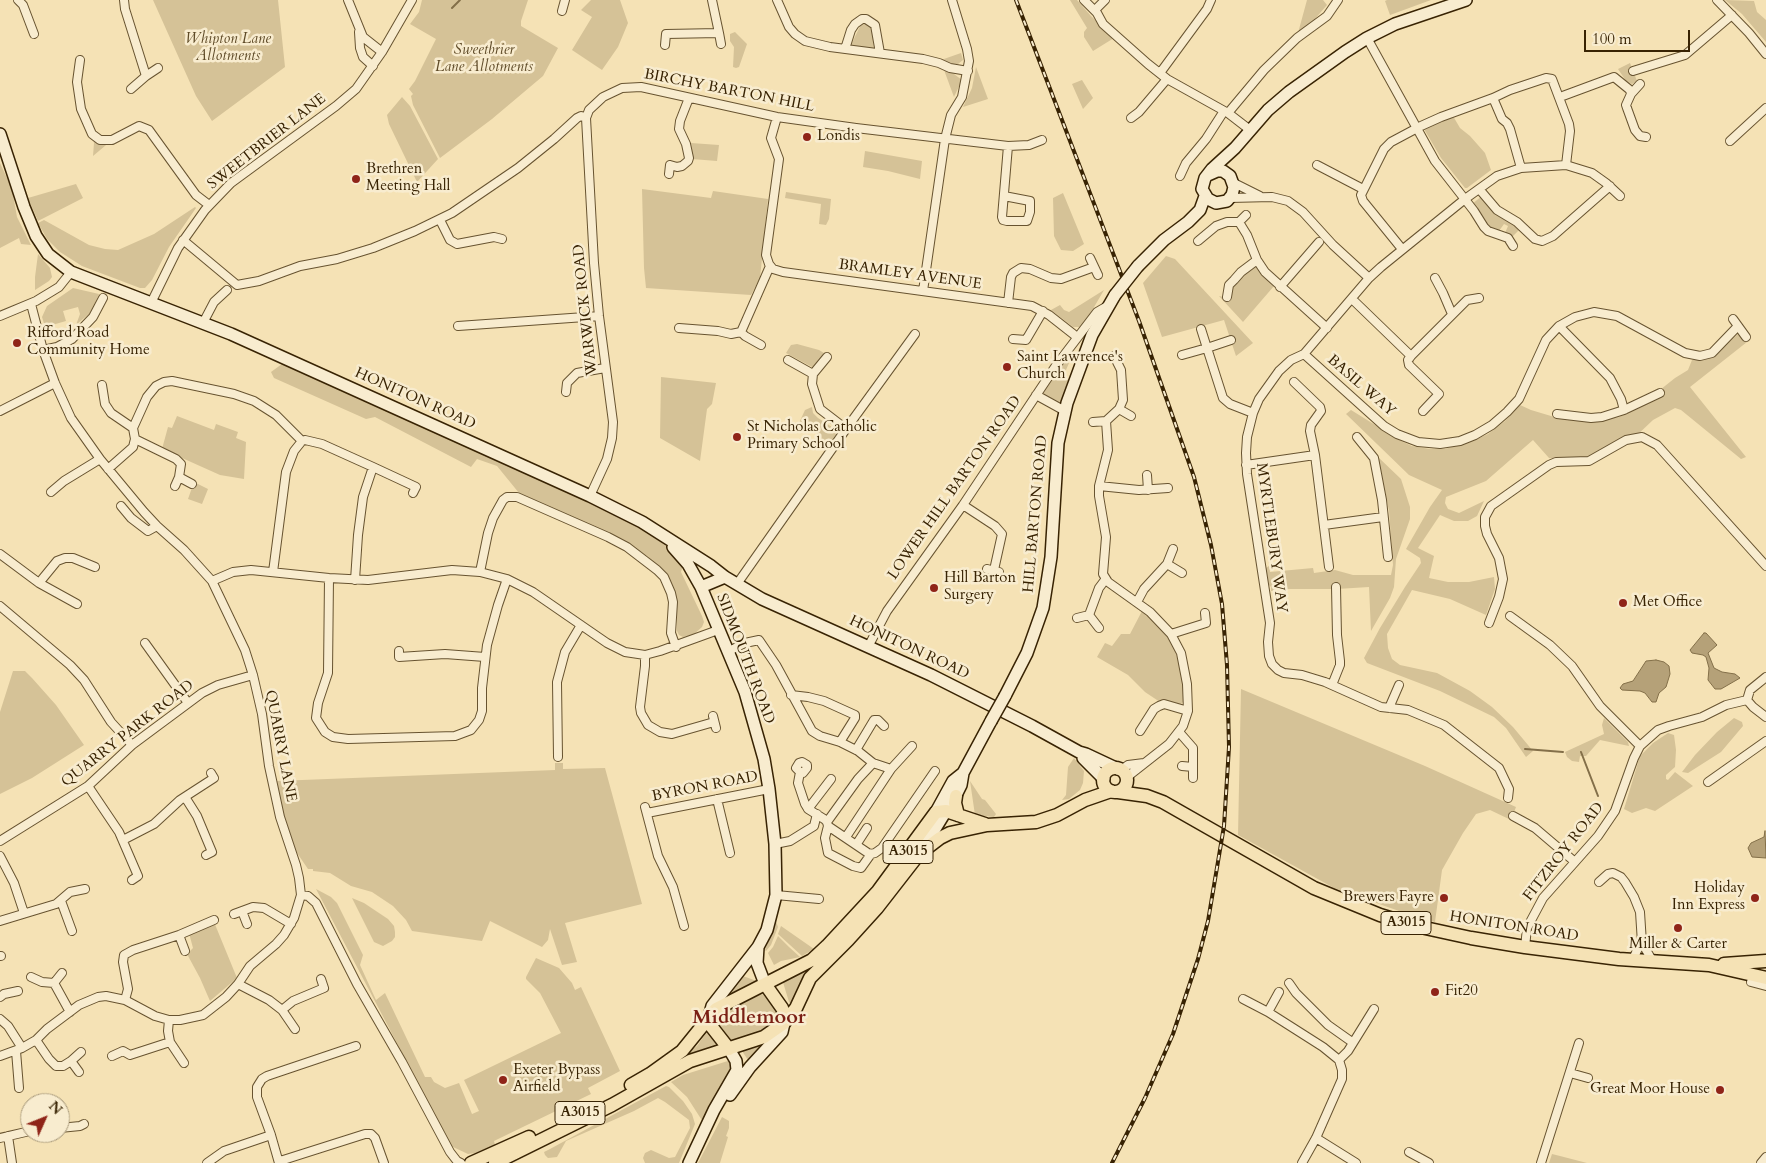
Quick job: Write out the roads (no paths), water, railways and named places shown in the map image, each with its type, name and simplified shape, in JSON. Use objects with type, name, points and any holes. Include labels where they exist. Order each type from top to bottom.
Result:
[{"type":"main road","points":[[1235,148],[1228,164],[1234,191],[1225,201],[1212,202],[1205,196],[1202,185],[1208,175],[1235,148],[1268,110],[1290,92],[1367,38],[1395,24],[1466,0]]},
{"type":"main road","name":"HONITON ROAD","points":[[0,137],[36,236],[48,254],[71,272],[203,323],[628,514],[705,562],[724,577],[762,599],[931,674],[1078,752],[1086,754],[1123,774],[1164,802],[1314,888],[1374,913],[1416,926],[1471,938],[1619,959],[1709,965],[1766,978]]},
{"type":"main road","points":[[1208,175],[1217,171],[1231,178]]},
{"type":"main road","name":"HILL BARTON ROAD","points":[[956,796],[962,785],[963,773],[1027,653],[1043,608],[1051,557],[1058,443],[1072,386],[1084,354],[1095,329],[1112,300],[1138,266],[1164,240],[1188,222],[1200,210],[1205,196]]},
{"type":"main road","name":"HILL BARTON ROAD","points":[[1188,222],[1225,201]]},
{"type":"main road","name":"HONITON ROAD","points":[[661,535],[681,555],[701,586]]},
{"type":"main road","points":[[701,586],[724,577]]},
{"type":"main road","name":"SIDMOUTH ROAD","points":[[701,586],[745,692],[764,760],[770,789],[775,844],[776,895],[767,930],[758,947],[712,1006],[709,1017]]},
{"type":"main road","name":"HONITON ROAD","points":[[1078,752],[1104,780]]},
{"type":"main road","points":[[1109,771],[1123,774],[1124,789],[1115,792],[1106,787],[1104,780],[1109,771]]},
{"type":"main road","name":"HILL BARTON ROAD","points":[[729,1049],[764,1037],[784,1023],[796,1008],[810,978],[865,921],[919,854],[947,813],[953,781],[963,773]]},
{"type":"main road","name":"A3015","points":[[1085,800],[1104,780]]},
{"type":"main road","name":"HONITON ROAD","points":[[1115,792],[1146,796],[1164,802]]},
{"type":"main road","name":"A3015","points":[[919,854],[950,833],[987,825],[1036,822],[1058,815],[1085,800],[1115,792]]},
{"type":"main road","points":[[947,813],[955,802],[956,796]]},
{"type":"main road","name":"HILL BARTON ROAD","points":[[709,1017],[716,1009],[812,960],[878,891],[947,813]]},
{"type":"main road","name":"A3015","points":[[947,813],[987,825]]},
{"type":"main road","name":"SIDMOUTH ROAD","points":[[758,947],[757,964],[765,984]]},
{"type":"main road","name":"HONITON ROAD","points":[[1709,965],[1766,961]]},
{"type":"main road","points":[[709,1122],[750,1067],[782,1032],[784,1015],[782,1008],[765,984]]},
{"type":"main road","points":[[689,1163],[714,1110],[737,1070],[736,1061],[711,1026],[709,1017]]},
{"type":"main road","name":"A3015","points":[[471,1163],[576,1115],[644,1078],[682,1050],[709,1017]]},
{"type":"main road","name":"A3015","points":[[495,1163],[612,1105],[683,1065],[712,1053],[729,1049]]},
{"type":"street","points":[[18,0],[23,6],[34,34]]},
{"type":"street","points":[[124,0],[125,9],[146,76]]},
{"type":"street","points":[[348,0],[359,32],[360,48],[363,57],[373,66]]},
{"type":"street","name":"SWEETBRIER LANE","points":[[151,303],[183,240],[209,205],[231,183],[356,89],[382,52],[412,0]]},
{"type":"street","points":[[562,11],[565,0]]},
{"type":"street","points":[[712,0],[720,44]]},
{"type":"street","points":[[777,0],[789,27],[805,41],[815,45],[923,59],[950,68],[968,71]]},
{"type":"street","points":[[923,291],[945,139],[951,115],[962,97],[969,61],[968,49],[952,0]]},
{"type":"street","points":[[1084,0],[1095,10],[1103,24],[1133,52],[1167,79],[1226,112],[1250,130]]},
{"type":"street","points":[[1095,10],[1105,0]]},
{"type":"street","points":[[1160,73],[1207,9],[1211,0]]},
{"type":"street","points":[[1180,176],[1186,163],[1226,112],[1264,70],[1297,38],[1327,16],[1338,0]]},
{"type":"street","points":[[1717,0],[1766,54]]},
{"type":"street","points":[[1633,70],[1685,55],[1732,15]]},
{"type":"street","points":[[845,49],[855,24],[862,19],[866,19],[875,25],[880,53]]},
{"type":"street","points":[[359,32],[368,42],[382,52]]},
{"type":"street","points":[[665,45],[666,34],[719,33]]},
{"type":"street","points":[[697,34],[697,44]]},
{"type":"street","points":[[1367,38],[1416,129],[1435,160],[1488,231],[1508,238],[1513,246]]},
{"type":"street","points":[[80,60],[77,82],[81,109],[92,134],[100,140],[112,140],[139,126],[149,130],[196,196],[209,205]]},
{"type":"street","points":[[131,89],[158,68]]},
{"type":"street","points":[[1560,97],[1611,77],[1614,77],[1624,85],[1631,94]]},
{"type":"street","points":[[1402,249],[1362,201],[1361,195],[1386,146],[1441,117],[1546,78],[1552,79],[1560,97],[1570,131],[1566,165],[1592,173],[1620,196]]},
{"type":"street","points":[[1131,118],[1139,112],[1167,79]]},
{"type":"street","points":[[1640,84],[1626,102],[1635,130],[1640,136],[1646,137]]},
{"type":"street","name":"BIRCHY BARTON HILL","points":[[586,118],[589,110],[598,101],[622,88],[641,87],[777,117],[1008,146],[1029,145],[1042,140]]},
{"type":"street","points":[[669,174],[671,161],[677,167],[682,166],[689,158],[686,144],[679,129],[680,121],[690,98]]},
{"type":"street","points":[[1493,98],[1502,119],[1510,129],[1521,168]]},
{"type":"street","points":[[1730,141],[1766,108]]},
{"type":"street","points":[[183,240],[233,283],[242,285],[300,266],[337,259],[373,248],[440,220],[518,168],[577,118],[581,116],[586,118]]},
{"type":"street","points":[[741,332],[772,267],[766,255],[779,159],[771,138],[777,117]]},
{"type":"street","name":"WARWICK ROAD","points":[[586,118],[599,316],[614,422],[607,459],[590,496]]},
{"type":"street","points":[[1004,196],[1030,201],[1030,212],[1027,221],[1003,220],[1002,217],[1008,146]]},
{"type":"street","name":"MYRTLEBURY WAY","points":[[1508,798],[1509,789],[1499,768],[1454,732],[1434,720],[1408,710],[1382,707],[1332,685],[1302,675],[1278,670],[1270,660],[1268,642],[1270,623],[1246,465],[1247,437],[1253,413],[1279,371],[1291,360],[1304,354],[1369,278],[1402,249],[1497,176],[1521,168],[1566,165]]},
{"type":"street","points":[[1317,166],[1363,189]]},
{"type":"street","points":[[1231,178],[1262,197]]},
{"type":"street","points":[[1480,190],[1497,210],[1518,222],[1535,239],[1542,241],[1553,236],[1610,186]]},
{"type":"street","points":[[1225,201],[1262,197],[1283,199],[1296,206],[1338,250],[1369,278]]},
{"type":"street","points":[[1198,241],[1216,226],[1227,222],[1239,222],[1246,215]]},
{"type":"street","points":[[440,220],[450,240],[457,244],[461,245],[494,237],[502,239]]},
{"type":"street","points":[[1239,222],[1264,272],[1327,328]]},
{"type":"street","points":[[1501,235],[1506,226]]},
{"type":"street","points":[[1280,287],[1319,242]]},
{"type":"street","points":[[1090,258],[1098,275]]},
{"type":"street","points":[[1227,297],[1229,285],[1241,272],[1257,260]]},
{"type":"street","name":"BRAMLEY AVENUE","points":[[772,267],[782,272],[1032,306],[1044,311],[1077,337]]},
{"type":"street","points":[[1008,303],[1011,277],[1021,268],[1026,268],[1051,278],[1061,279],[1094,267]]},
{"type":"street","points":[[0,316],[32,304],[59,287],[71,272]]},
{"type":"street","points":[[1435,278],[1452,314]]},
{"type":"street","points":[[203,323],[214,302],[227,290]]},
{"type":"street","points":[[44,350],[72,338],[93,316],[103,298]]},
{"type":"street","points":[[1422,411],[1439,394],[1409,365],[1408,360],[1467,300],[1479,298]]},
{"type":"street","points":[[1352,299],[1411,356]]},
{"type":"street","name":"LOWER HILL BARTON ROAD","points":[[868,647],[887,611],[963,505],[1036,395],[1097,312],[1112,300]]},
{"type":"street","name":"QUARRY LANE","points":[[32,304],[55,383],[71,418],[100,459],[157,526],[184,550],[212,581],[245,650],[262,714],[269,766],[280,817],[296,865],[301,895]]},
{"type":"street","points":[[1013,339],[1026,340],[1044,311]]},
{"type":"street","name":"BASIL WAY","points":[[1304,354],[1384,426],[1397,434],[1418,442],[1432,444],[1450,443],[1465,439],[1484,430],[1507,412],[1521,394],[1546,340],[1559,326],[1575,316],[1594,312],[1623,318],[1685,353],[1700,356],[1712,353],[1735,323],[1746,336]]},
{"type":"street","points":[[458,326],[599,316]]},
{"type":"street","points":[[1559,326],[1610,378],[1621,399],[1624,410]]},
{"type":"street","points":[[679,328],[731,334],[741,332]]},
{"type":"street","points":[[1201,329],[1223,398],[1230,404],[1253,413]]},
{"type":"street","points":[[741,332],[761,345]]},
{"type":"street","points":[[737,584],[915,334]]},
{"type":"street","points":[[1182,355],[1230,340]]},
{"type":"street","points":[[1093,422],[1106,420],[1119,409],[1123,400],[1121,370],[1114,356]]},
{"type":"street","points":[[827,357],[813,374],[812,384],[820,409],[846,429]]},
{"type":"street","points":[[788,360],[813,374]]},
{"type":"street","points":[[566,392],[567,383],[577,373],[605,368]]},
{"type":"street","points":[[108,469],[133,447],[135,439],[133,428],[151,391],[164,382],[172,381],[234,394],[254,401],[276,415],[302,441]]},
{"type":"street","points":[[1294,382],[1320,407],[1321,411],[1310,428],[1329,567]]},
{"type":"street","points":[[0,411],[55,383]]},
{"type":"street","points":[[102,385],[105,404],[111,414],[133,428]]},
{"type":"street","points":[[1557,414],[1591,418],[1602,416],[1624,410],[1660,393]]},
{"type":"street","points":[[1036,395],[1065,412]]},
{"type":"street","points":[[1119,409],[1131,416]]},
{"type":"street","points":[[1106,420],[1108,450],[1099,486],[1106,537],[1103,574],[1105,580],[1162,622],[1181,653],[1187,684],[1188,711],[1183,726],[1169,744],[1144,763],[1128,765],[1123,774]]},
{"type":"street","points":[[1357,437],[1374,458],[1382,500],[1388,557]]},
{"type":"street","points":[[1489,623],[1499,597],[1503,579],[1499,558],[1485,526],[1485,517],[1491,506],[1549,465],[1566,461],[1589,461],[1626,440],[1642,437],[1663,450],[1766,566]]},
{"type":"street","points":[[135,439],[176,459],[181,464],[175,486]]},
{"type":"street","points":[[273,572],[286,472],[294,451],[302,441],[322,444],[416,487]]},
{"type":"street","points":[[1246,465],[1315,455]]},
{"type":"street","points":[[51,492],[63,488],[100,459]]},
{"type":"street","points":[[355,580],[363,497],[372,467]]},
{"type":"street","points":[[1147,475],[1148,490]]},
{"type":"street","points":[[179,477],[192,484]]},
{"type":"street","points":[[1099,486],[1148,490],[1168,488]]},
{"type":"street","points":[[480,572],[493,518],[503,500],[507,497],[517,496],[627,547],[657,570],[664,577],[672,593],[671,633],[676,647]]},
{"type":"street","points":[[963,505],[995,526],[1002,534],[993,570]]},
{"type":"street","points":[[121,506],[131,518],[148,531],[157,526]]},
{"type":"street","points":[[1324,525],[1384,517]]},
{"type":"street","points":[[1137,602],[1144,589],[1167,564],[1173,549]]},
{"type":"street","points":[[0,554],[39,583],[77,604]]},
{"type":"street","points":[[39,583],[57,561],[64,558],[73,558],[95,567]]},
{"type":"street","points":[[1167,564],[1182,573]]},
{"type":"street","points":[[212,581],[228,574],[242,571],[355,580],[382,579],[452,570],[480,572],[508,579],[533,592],[616,648],[633,654],[645,655],[676,647],[718,630]]},
{"type":"street","points":[[329,578],[328,674],[318,703],[316,718],[321,727],[333,737],[348,739],[404,739],[455,736],[471,730],[479,720],[482,711],[485,657],[498,605],[508,579]]},
{"type":"street","points":[[1089,615],[1098,588],[1105,580]]},
{"type":"street","points":[[1332,685],[1340,661],[1337,634],[1336,587]]},
{"type":"street","points":[[0,606],[70,665],[84,680],[113,723],[132,745]]},
{"type":"street","points":[[1171,634],[1206,622],[1205,613]]},
{"type":"street","points":[[1078,618],[1089,615]]},
{"type":"street","points":[[1089,615],[1099,628]]},
{"type":"street","points":[[1510,616],[1533,631],[1566,661],[1578,674],[1600,706],[1640,746]]},
{"type":"street","points":[[558,757],[557,682],[565,652],[581,625]]},
{"type":"street","points":[[1186,629],[1188,638]]},
{"type":"street","points":[[728,652],[745,643],[760,640],[776,664],[812,731],[856,750],[873,763],[891,769]]},
{"type":"street","points":[[144,643],[188,703]]},
{"type":"street","points":[[399,658],[445,654],[485,657]]},
{"type":"street","points":[[645,655],[640,707],[641,714],[648,725],[660,732],[672,734],[714,722]]},
{"type":"street","name":"QUARRY PARK ROAD","points":[[0,841],[88,786],[132,745],[188,703],[218,685],[253,675]]},
{"type":"street","points":[[1766,677],[1750,690],[1747,700],[1766,716]]},
{"type":"street","points":[[1389,708],[1399,685]]},
{"type":"street","points":[[792,695],[824,701],[855,715],[840,742]]},
{"type":"street","name":"FITZROY ROAD","points":[[1525,947],[1528,928],[1543,898],[1598,836],[1615,811],[1640,746],[1658,730],[1702,717],[1726,705],[1747,700]]},
{"type":"street","points":[[1140,730],[1154,709],[1164,704],[1188,711]]},
{"type":"street","points":[[856,750],[874,720],[878,720],[884,726]]},
{"type":"street","points":[[1178,732],[1193,748],[1193,778]]},
{"type":"street","points":[[1708,782],[1766,741]]},
{"type":"street","points":[[846,837],[891,769],[912,746]]},
{"type":"street","points":[[873,763],[858,779],[826,822],[825,838],[828,853],[846,863],[861,868],[871,854],[882,848],[935,771]]},
{"type":"street","points":[[1182,766],[1193,767]]},
{"type":"street","points":[[800,772],[798,783],[808,809],[871,854]]},
{"type":"street","points":[[123,840],[154,824],[185,797],[214,778]]},
{"type":"street","points":[[808,809],[831,779]]},
{"type":"street","points":[[88,786],[123,840],[138,877]]},
{"type":"street","name":"BYRON ROAD","points":[[684,926],[673,887],[658,856],[646,810],[770,789]]},
{"type":"street","points":[[185,797],[197,816],[212,852]]},
{"type":"street","points":[[717,799],[730,854]]},
{"type":"street","points":[[814,826],[817,814]]},
{"type":"street","points":[[1513,816],[1535,828],[1575,862]]},
{"type":"street","points":[[775,844],[790,841],[814,826],[826,822]]},
{"type":"street","points":[[856,845],[868,828]]},
{"type":"street","points":[[0,856],[14,883],[24,913]]},
{"type":"street","points":[[1599,882],[1608,874],[1613,873],[1622,877],[1634,897],[1640,912],[1642,940],[1645,951],[1652,960]]},
{"type":"street","points":[[0,921],[61,901],[74,888],[84,889]]},
{"type":"street","points":[[0,1056],[19,1050],[36,1040],[70,1012],[85,1002],[98,998],[111,997],[125,1000],[155,1016],[169,1020],[180,1020],[203,1015],[226,997],[238,984],[250,966],[276,944],[291,924],[301,895],[308,896],[316,903],[357,984],[402,1062],[450,1152],[461,1163]]},
{"type":"street","points":[[776,895],[819,899]]},
{"type":"street","points":[[61,901],[72,931]]},
{"type":"street","points":[[234,914],[253,907],[264,908],[291,924]]},
{"type":"street","points":[[242,911],[247,924]]},
{"type":"street","points":[[682,915],[690,913]]},
{"type":"street","points":[[125,1000],[128,988],[123,962],[124,955],[133,950],[180,935],[214,920]]},
{"type":"street","points":[[180,935],[185,951]]},
{"type":"street","points":[[1633,959],[1642,940]]},
{"type":"street","points":[[54,983],[62,973]]},
{"type":"street","points":[[31,977],[42,982],[54,983]]},
{"type":"street","points":[[282,1010],[293,1001],[325,990],[321,979]]},
{"type":"street","points":[[1751,982],[1766,986]]},
{"type":"street","points":[[54,983],[70,1012]]},
{"type":"street","points":[[1289,983],[1296,993],[1328,1025],[1352,1042]]},
{"type":"street","points":[[238,984],[269,1000],[282,1010],[296,1029]]},
{"type":"street","points":[[0,997],[4,994],[18,991]]},
{"type":"street","points":[[1268,1012],[1279,992]]},
{"type":"street","points":[[1243,999],[1268,1012],[1340,1060],[1342,1079],[1316,1138],[1302,1163]]},
{"type":"street","points":[[1340,1060],[1348,1051],[1374,1009]]},
{"type":"street","points":[[0,1019],[8,1026],[19,1050],[19,1088]]},
{"type":"street","points":[[169,1020],[170,1042],[184,1063]]},
{"type":"street","points":[[36,1040],[56,1066],[63,1066],[72,1061],[81,1052]]},
{"type":"street","points":[[112,1056],[123,1051],[130,1055],[152,1053],[170,1042]]},
{"type":"street","points":[[1541,1163],[1579,1043]]},
{"type":"street","points":[[356,1046],[297,1065],[262,1079],[256,1092],[279,1162],[364,1134],[371,1134],[375,1138],[384,1163]]},
{"type":"street","points":[[72,1061],[79,1072]]},
{"type":"street","points":[[1570,1073],[1588,1078]]},
{"type":"street","points":[[70,1127],[84,1124]]},
{"type":"street","points":[[12,1163],[4,1137],[20,1133]]},
{"type":"street","points":[[207,1163],[224,1151],[271,1135]]},
{"type":"street","points":[[1316,1138],[1356,1163]]},
{"type":"street","points":[[1409,1152],[1428,1163]]},
{"type":"street","points":[[1761,1163],[1766,1157]]},
{"type":"waterway","points":[[452,8],[460,0]]},
{"type":"waterway","points":[[1525,749],[1563,752]]},
{"type":"waterway","points":[[1581,752],[1598,796]]},
{"type":"railway","points":[[1016,0],[1139,321],[1194,477],[1211,545],[1222,604],[1227,665],[1229,747],[1224,826],[1208,921],[1198,959],[1173,1034],[1145,1098],[1112,1163]]},
{"type":"place","name":"Londis","points":[[807,137]]},
{"type":"place","name":"Brethren Meeting Hall","points":[[356,179]]},
{"type":"place","name":"Rifford Road Community Home","points":[[17,343]]},
{"type":"place","name":"Saint Lawrence's Church","points":[[1007,367]]},
{"type":"place","name":"St Nicholas Catholic Primary School","points":[[737,437]]},
{"type":"place","name":"Hill Barton Surgery","points":[[934,588]]},
{"type":"place","name":"Met Office","points":[[1623,603]]},
{"type":"place","name":"Brewers Fayre","points":[[1444,898]]},
{"type":"place","name":"Holiday Inn Express","points":[[1755,898]]},
{"type":"place","name":"Miller & Carter","points":[[1678,928]]},
{"type":"place","name":"Fit20","points":[[1435,992]]},
{"type":"place","name":"Exeter Bypass Airfield","points":[[503,1080]]},
{"type":"place","name":"Great Moor House","points":[[1720,1090]]},
{"type":"district","name":"Middlemoor","points":[[749,1018]]},
{"type":"park label","name":"Whipton Lane Allotments","points":[[228,48]]},
{"type":"park label","name":"Sweetbrier Lane Allotments","points":[[484,60]]}]
